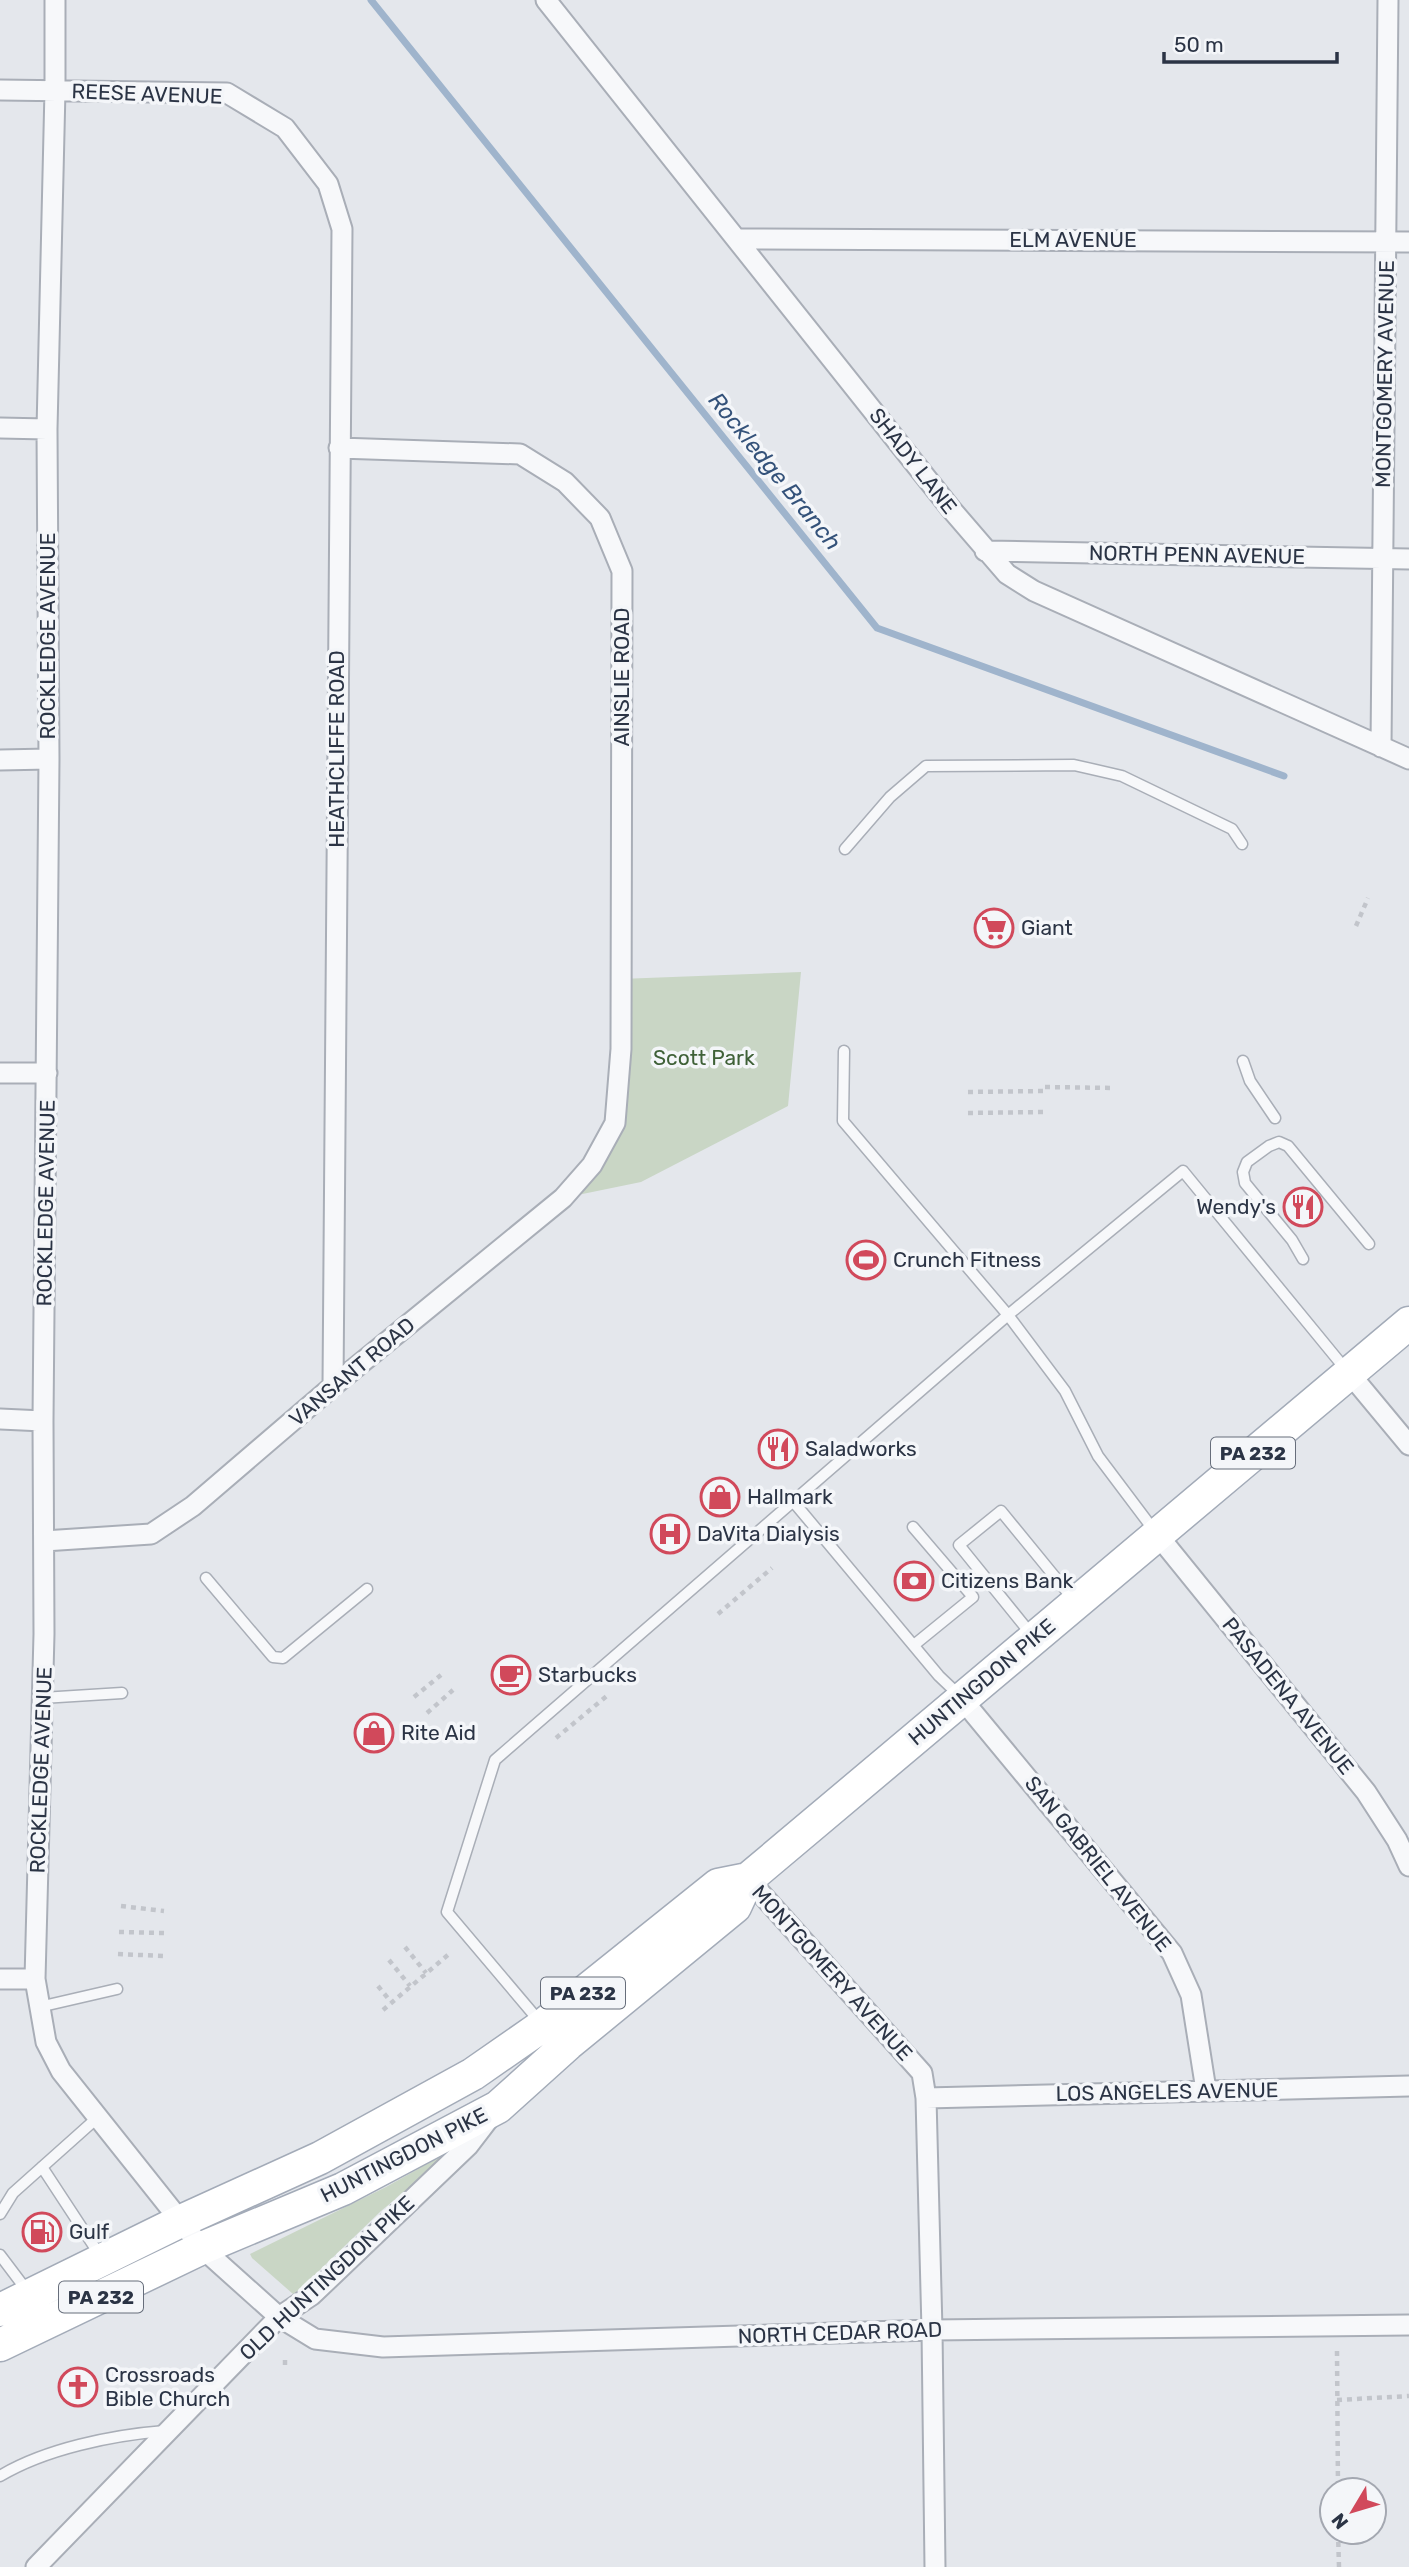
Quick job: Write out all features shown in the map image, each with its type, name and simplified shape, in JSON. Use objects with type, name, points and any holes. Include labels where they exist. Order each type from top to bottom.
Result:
[{"type":"main road","name":"HUNTINGDON PIKE","points":[[0,2345],[202,2248],[343,2189],[498,2107],[568,2043],[735,1907],[748,1879],[1156,1533],[1409,1323]]},
{"type":"main road","name":"HUNTINGDON PIKE","points":[[0,2310],[179,2222],[320,2158],[473,2074],[542,2025],[718,1885],[748,1879]]},
{"type":"street","name":"ROCKLEDGE AVENUE","points":[[55,0],[47,429],[49,759],[44,1541],[35,1979],[46,2042],[61,2071],[202,2248],[279,2317]]},
{"type":"street","name":"SHADY LANE","points":[[546,0],[1006,574],[1034,591],[1409,759]]},
{"type":"street","name":"MONTGOMERY AVENUE","points":[[1381,747],[1388,0]]},
{"type":"street","name":"REESE AVENUE","points":[[0,90],[227,93],[285,128]]},
{"type":"street","name":"HEATHCLIFFE ROAD","points":[[285,128],[328,184],[342,229],[333,1387]]},
{"type":"street","name":"ELM AVENUE","points":[[737,239],[1409,242]]},
{"type":"street","points":[[0,428],[47,429]]},
{"type":"street","name":"AINSLIE ROAD","points":[[339,448],[520,454],[565,482],[600,518],[622,571],[621,1049],[615,1123]]},
{"type":"street","name":"NORTH PENN AVENUE","points":[[985,551],[1409,559]]},
{"type":"street","points":[[0,760],[49,759]]},
{"type":"street","points":[[0,1073],[47,1073]]},
{"type":"street","name":"VANSANT ROAD","points":[[44,1541],[151,1534],[193,1506],[563,1198],[592,1165],[615,1123]]},
{"type":"street","points":[[1350,1374],[1409,1446]]},
{"type":"street","points":[[0,1419],[43,1421]]},
{"type":"street","name":"PASADENA AVENUE","points":[[1156,1533],[1366,1792],[1397,1840],[1409,1866]]},
{"type":"street","name":"SAN GABRIEL AVENUE","points":[[961,1698],[1172,1953],[1191,1995],[1206,2090]]},
{"type":"street","name":"MONTGOMERY AVENUE","points":[[748,1879],[922,2073],[926,2098],[935,2567]]},
{"type":"street","points":[[0,1979],[35,1979]]},
{"type":"street","name":"LOS ANGELES AVENUE","points":[[926,2098],[1409,2086]]},
{"type":"street","name":"OLD HUNTINGDON PIKE","points":[[36,2567],[279,2317],[312,2295],[459,2156],[498,2107]]},
{"type":"street","name":"NORTH CEDAR ROAD","points":[[279,2317],[315,2339],[383,2347],[932,2330],[1409,2325]]},
{"type":"lane","points":[[845,849],[890,797],[926,766],[1074,765],[1122,776],[1232,828],[1242,844]]},
{"type":"lane","points":[[844,1051],[844,1121],[1008,1315],[1065,1391],[1098,1456],[1156,1533]]},
{"type":"lane","points":[[1243,1061],[1250,1081],[1275,1118]]},
{"type":"lane","points":[[1303,1259],[1292,1240],[1245,1183],[1243,1172],[1247,1162],[1279,1142],[1288,1146],[1369,1244]]},
{"type":"lane","points":[[542,2025],[447,1912],[495,1759],[1008,1315],[1183,1171],[1350,1374]]},
{"type":"lane","points":[[792,1500],[939,1676],[961,1698]]},
{"type":"lane","points":[[1034,1637],[959,1545],[1001,1511],[1076,1603]]},
{"type":"lane","points":[[914,1527],[973,1597],[914,1645]]},
{"type":"lane","points":[[206,1578],[274,1657],[283,1658],[367,1589]]},
{"type":"lane","points":[[42,1698],[122,1693]]},
{"type":"lane","points":[[39,2007],[117,1989]]},
{"type":"lane","points":[[0,2214],[13,2193],[97,2118]]},
{"type":"lane","points":[[42,2167],[103,2260]]},
{"type":"lane","points":[[0,2255],[30,2295]]},
{"type":"lane","points":[[0,2476],[22,2463],[123,2434],[169,2431]]},
{"type":"path","points":[[1356,926],[1368,898]]},
{"type":"path","points":[[968,1092],[1114,1088]]},
{"type":"path","points":[[968,1112],[1046,1112]]},
{"type":"path","points":[[718,1614],[772,1568]]},
{"type":"path","points":[[414,1697],[440,1675]]},
{"type":"path","points":[[427,1713],[453,1690]]},
{"type":"path","points":[[556,1738],[608,1695]]},
{"type":"path","points":[[121,1906],[164,1911]]},
{"type":"path","points":[[119,1932],[164,1933]]},
{"type":"path","points":[[405,1947],[426,1972]]},
{"type":"path","points":[[118,1954],[163,1956]]},
{"type":"path","points":[[383,2010],[449,1954]]},
{"type":"path","points":[[389,1960],[410,1986]]},
{"type":"path","points":[[378,1986],[391,2002]]},
{"type":"path","points":[[1336,2351],[1338,2476]]},
{"type":"path","points":[[1337,2400],[1409,2396]]},
{"type":"path","points":[[1338,2546],[1339,2567]]},
{"type":"green space","name":"Scott Park","points":[[801,972],[788,1106],[641,1182],[563,1198],[615,1123],[620,979]]},
{"type":"green space","points":[[445,2156],[442,2161],[381,2211],[296,2293],[293,2294],[252,2258],[250,2254],[386,2187]]},
{"type":"waterway","name":"Rockledge Branch","points":[[371,0],[877,628],[1284,776]]},
{"type":"place","name":"Giant","points":[[994,928]]},
{"type":"place","name":"Wendy's","points":[[1303,1207]]},
{"type":"place","name":"Crunch Fitness","points":[[866,1260]]},
{"type":"place","name":"Saladworks","points":[[778,1449]]},
{"type":"place","name":"Hallmark","points":[[720,1497]]},
{"type":"place","name":"DaVita Dialysis","points":[[670,1534]]},
{"type":"place","name":"Citizens Bank","points":[[914,1581]]},
{"type":"place","name":"Starbucks","points":[[511,1675]]},
{"type":"place","name":"Rite Aid","points":[[374,1733]]},
{"type":"place","name":"Gulf","points":[[42,2232]]},
{"type":"place","name":"Crossroads Bible Church","points":[[78,2387]]}]
